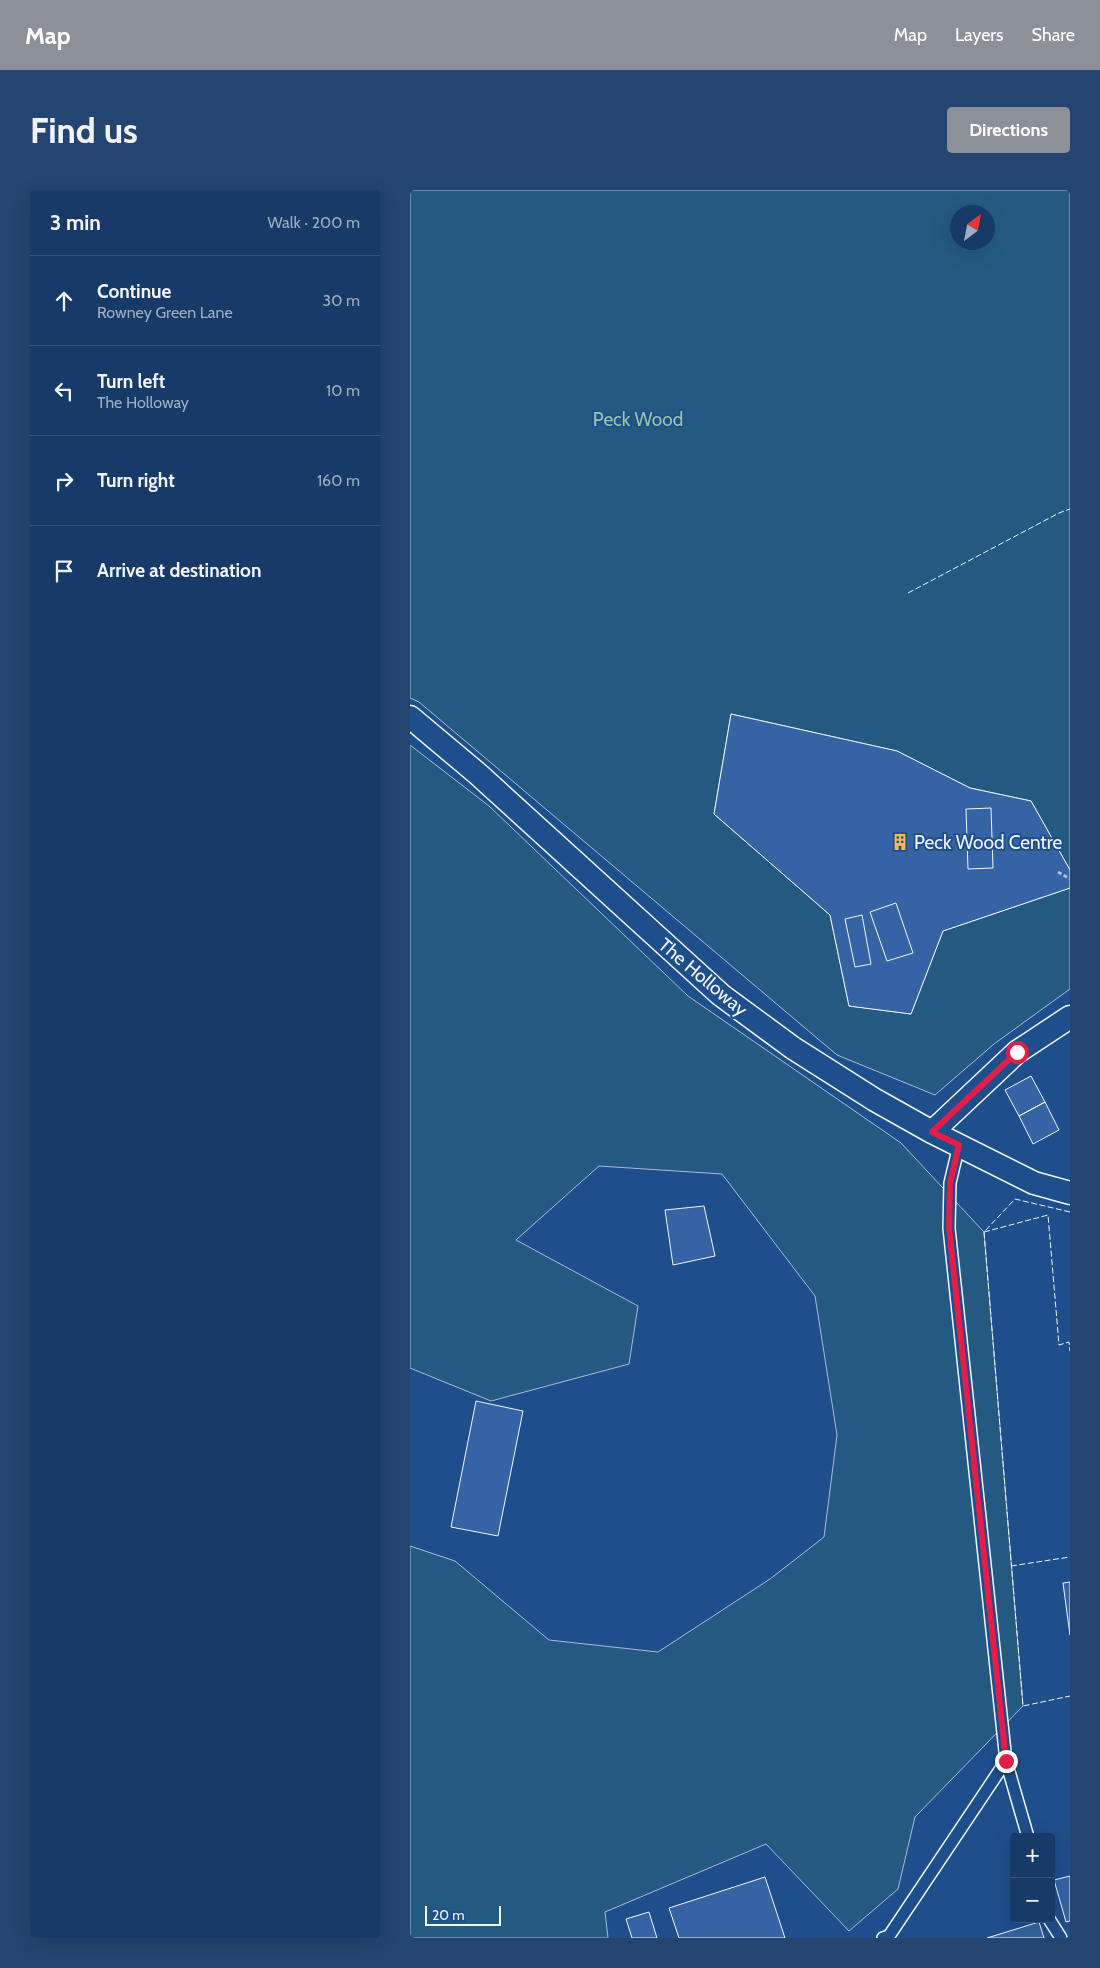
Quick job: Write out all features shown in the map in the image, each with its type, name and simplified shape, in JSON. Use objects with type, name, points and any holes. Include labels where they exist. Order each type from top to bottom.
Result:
[{"type":"street","name":"The Holloway","points":[[410,717],[478,774],[721,996],[793,1048],[932,1132],[1034,1183],[1070,1193]]},
{"type":"street","points":[[932,1132],[1017,1052],[1070,1017]]},
{"type":"lane","points":[[959,1145],[950,1183],[949,1228],[1006,1761],[1027,1833]]},
{"type":"lane","points":[[884,1938],[889,1936],[1006,1761]]},
{"type":"lane","points":[[1052,1923],[1061,1938]]},
{"type":"path","points":[[1058,872],[1070,879]]},
{"type":"green space","name":"Peck Wood","points":[[410,190],[1070,190],[1070,870],[1031,801],[970,788],[897,751],[731,714],[714,814],[830,915],[849,1006],[911,1014],[943,931],[1070,888],[1070,989],[994,1044],[935,1095],[837,1055],[419,702],[410,698]]},
{"type":"green space","points":[[410,745],[489,806],[688,996],[901,1143],[984,1232],[1023,1706],[915,1817],[898,1889],[849,1931],[766,1844],[605,1912],[608,1938],[410,1938],[410,1546],[455,1561],[549,1640],[658,1652],[770,1579],[824,1537],[837,1435],[815,1296],[722,1174],[599,1166],[516,1240],[638,1306],[629,1364],[491,1401],[410,1368]]},
{"type":"building","name":"Peck Wood Centre","points":[[731,714],[897,751],[970,788],[1031,801],[1070,870],[1070,888],[943,931],[911,1014],[849,1006],[830,915],[714,814]]},
{"type":"building","points":[[991,808],[993,868],[968,869],[966,809]]},
{"type":"building","points":[[896,903],[913,953],[887,961],[870,912]]},
{"type":"building","points":[[862,915],[871,964],[855,967],[845,919]]},
{"type":"building","points":[[1031,1076],[1045,1102],[1019,1116],[1005,1090]]},
{"type":"building","points":[[1045,1102],[1059,1130],[1033,1144],[1019,1116]]},
{"type":"building","points":[[704,1206],[715,1256],[673,1265],[665,1210]]},
{"type":"building","points":[[476,1401],[523,1411],[498,1536],[451,1527]]},
{"type":"building","points":[[1070,1582],[1070,1635],[1063,1583]]},
{"type":"building","points":[[1070,1876],[1070,1921],[1066,1922],[1055,1880]]},
{"type":"building","points":[[765,1877],[785,1938],[679,1938],[669,1908]]},
{"type":"building","points":[[649,1912],[657,1938],[632,1938],[626,1919]]},
{"type":"building","points":[[1039,1923],[1044,1938],[987,1938]]},
{"type":"fence","points":[[908,593],[1059,513],[1070,509]]},
{"type":"fence","points":[[1070,1212],[1015,1199],[984,1232],[1023,1706],[1070,1696]]},
{"type":"fence","points":[[984,1232],[1048,1215],[1059,1345],[1069,1342],[1070,1351]]},
{"type":"fence","points":[[1011,1566],[1070,1557]]},
{"type":"place","name":"Peck Wood Centre","points":[[900,842]]},
{"type":"route","points":[[1006,1761],[949,1228],[950,1183],[959,1145],[932,1132],[979,1090],[1017,1052]]}]
